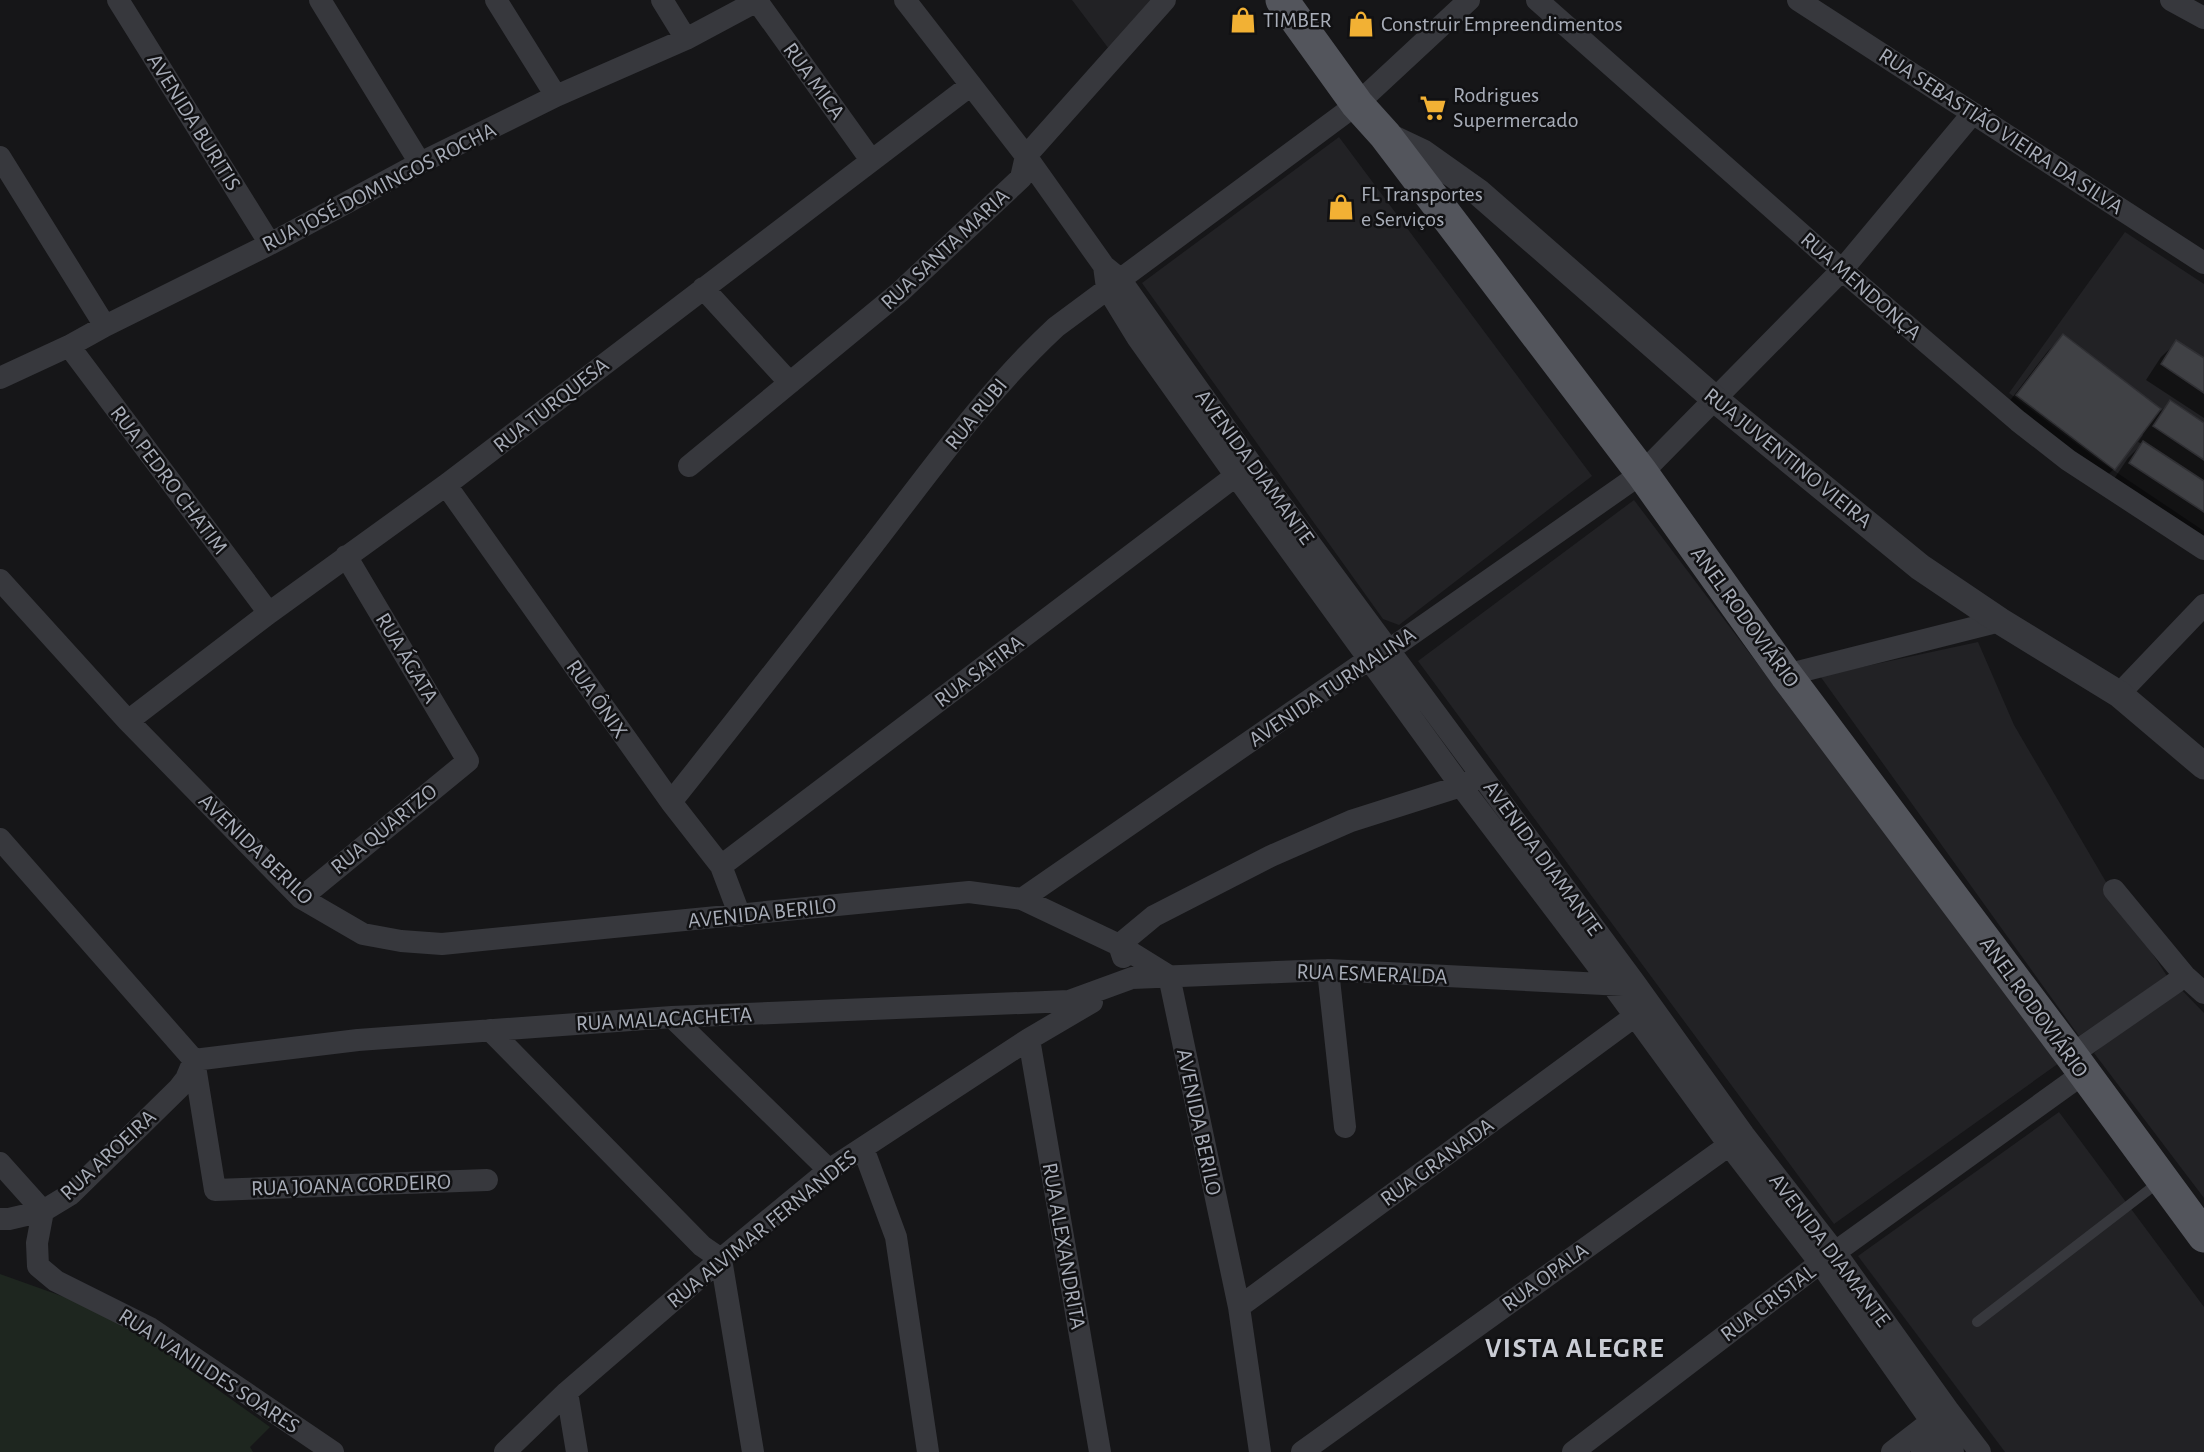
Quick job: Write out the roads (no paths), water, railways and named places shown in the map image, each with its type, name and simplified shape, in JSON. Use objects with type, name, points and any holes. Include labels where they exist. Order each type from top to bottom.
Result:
[{"type":"main road","name":"ANEL RODOVIÁRIO","points":[[1282,0],[1357,104],[1385,135],[1642,473],[1786,675],[2204,1236]]},
{"type":"street","name":"AVENIDA BURITIS","points":[[118,0],[270,244]]},
{"type":"street","points":[[320,0],[420,163]]},
{"type":"street","points":[[496,0],[556,96]]},
{"type":"street","points":[[662,0],[686,39]]},
{"type":"street","name":"AVENIDA DIAMANTE","points":[[905,0],[1026,156],[1110,278],[1137,336],[1244,470],[1379,654],[1482,776],[1624,985],[1736,1140],[1827,1258],[1946,1429],[1980,1452]]},
{"type":"street","name":"RUA SANTA MARIA","points":[[689,466],[900,292],[1021,178],[1026,156],[1165,0]]},
{"type":"street","name":"RUA RUBI","points":[[670,802],[789,654],[1003,379],[1110,278],[1357,104],[1469,0]]},
{"type":"street","name":"RUA MENDONÇA","points":[[1537,0],[1842,270],[2018,421],[2068,460],[2204,549]]},
{"type":"street","name":"RUA SEBASTIÃO VIEIRA DA SILVA","points":[[1798,0],[2204,263]]},
{"type":"street","points":[[2171,0],[2204,18]]},
{"type":"street","name":"RUA JOSÉ DOMINGOS ROCHA","points":[[0,378],[69,346],[270,244],[420,163],[556,96],[686,39],[758,1]]},
{"type":"street","name":"RUA MICA","points":[[758,1],[871,160]]},
{"type":"street","name":"RUA TURQUESA","points":[[128,722],[269,613],[446,485],[971,85]]},
{"type":"street","name":"AVENIDA TURMALINA","points":[[1022,899],[1642,473],[1842,270],[1973,112]]},
{"type":"street","name":"RUA JUVENTINO VIEIRA","points":[[1385,135],[1423,153],[1478,192],[1716,400],[1920,567],[2000,621],[2119,694],[2204,766]]},
{"type":"street","points":[[0,157],[105,326]]},
{"type":"street","points":[[703,288],[790,383]]},
{"type":"street","name":"RUA PEDRO CHATIM","points":[[69,346],[269,613]]},
{"type":"street","name":"RUA SAFIRA","points":[[721,866],[1244,470]]},
{"type":"street","name":"RUA ÔNIX","points":[[446,485],[670,802],[721,866],[740,916]]},
{"type":"street","name":"RUA ÁGATA","points":[[346,556],[468,761]]},
{"type":"street","name":"AVENIDA BERILO","points":[[0,579],[128,722],[301,898],[363,934],[400,941],[442,944],[969,892],[1022,899],[1119,945],[1169,976],[1239,1307],[1260,1452]]},
{"type":"street","points":[[2119,694],[2204,605]]},
{"type":"street","points":[[1786,675],[2000,621]]},
{"type":"street","name":"AVENIDA DIAMANTE","points":[[1379,654],[1461,786],[1624,985]]},
{"type":"street","name":"RUA QUARTZO","points":[[301,898],[468,761]]},
{"type":"street","points":[[1131,978],[1119,945],[1154,916],[1271,856],[1351,821],[1461,786],[1482,776]]},
{"type":"street","points":[[2,846],[194,1060]]},
{"type":"street","points":[[2114,890],[2185,976],[2204,993]]},
{"type":"street","points":[[1328,970],[1345,1127]]},
{"type":"street","name":"RUA ESMERALDA","points":[[1131,978],[1328,970],[1624,985]]},
{"type":"street","name":"RUA CRISTAL","points":[[1573,1452],[2078,1064],[2185,976]]},
{"type":"street","name":"RUA MALACACHETA","points":[[194,1060],[358,1040],[672,1017],[1069,1001],[1131,978]]},
{"type":"street","name":"RUA ALVIMAR FERNANDES","points":[[505,1452],[567,1392],[721,1259],[829,1170],[1029,1039],[1131,978]]},
{"type":"street","name":"RUA GRANADA","points":[[1239,1307],[1643,1011]]},
{"type":"street","points":[[672,1017],[829,1170]]},
{"type":"street","points":[[490,1030],[702,1246],[721,1259],[753,1452]]},
{"type":"street","name":"RUA ALEXANDRITA","points":[[1029,1039],[1100,1452]]},
{"type":"street","name":"RUA JOANA CORDEIRO","points":[[194,1060],[215,1190],[488,1180]]},
{"type":"street","name":"RUA AROEIRA","points":[[0,1219],[43,1211],[71,1194],[179,1088],[194,1060]]},
{"type":"street","name":"RUA OPALA","points":[[1302,1452],[1736,1140]]},
{"type":"street","points":[[862,1148],[896,1237],[928,1452]]},
{"type":"street","points":[[0,1163],[43,1211]]},
{"type":"street","name":"RUA IVANILDES SOARES","points":[[43,1211],[37,1243],[38,1266],[56,1281],[150,1328],[333,1452]]},
{"type":"street","points":[[567,1392],[577,1452]]},
{"type":"street","points":[[1892,1452],[1946,1429]]},
{"type":"street","points":[[1922,1452],[1946,1429]]},
{"type":"lane","points":[[1977,1322],[2161,1179]]},
{"type":"place","name":"TIMBER","points":[[1243,20]]},
{"type":"place","name":"Construir Empreendimentos","points":[[1361,24]]},
{"type":"place","name":"Rodrigues Supermercado","points":[[1433,108]]},
{"type":"place","name":"FL Transportes e Serviços","points":[[1341,207]]},
{"type":"district","name":"VISTA ALEGRE","points":[[1575,1349]]}]
